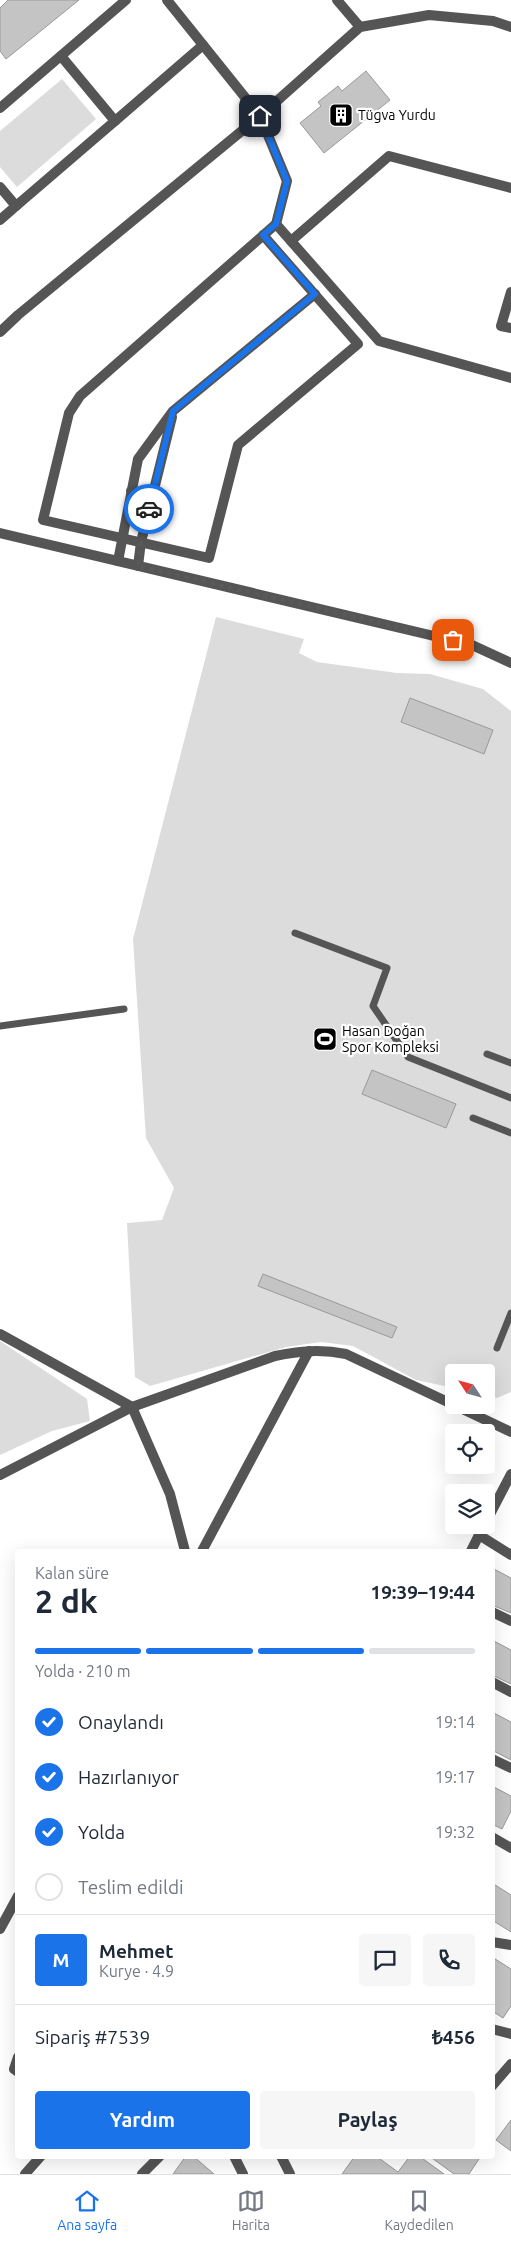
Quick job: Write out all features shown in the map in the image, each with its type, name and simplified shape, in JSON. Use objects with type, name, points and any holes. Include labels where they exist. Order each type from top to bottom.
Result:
[{"type":"street","points":[[0,108],[126,0]]},
{"type":"street","points":[[167,0],[260,116],[287,181],[276,224],[263,235],[80,396],[69,412],[43,520],[209,558],[238,444],[358,344],[263,235]]},
{"type":"street","points":[[337,0],[360,27]]},
{"type":"street","points":[[0,332],[18,314],[260,116],[360,27],[428,15],[493,21],[511,26]]},
{"type":"street","points":[[0,220],[203,45]]},
{"type":"street","points":[[61,56],[115,121]]},
{"type":"street","points":[[291,241],[389,156],[511,188]]},
{"type":"street","points":[[0,187],[16,206]]},
{"type":"street","points":[[276,224],[379,340],[511,378]]},
{"type":"street","points":[[511,292],[501,326],[511,328]]},
{"type":"street","points":[[118,561],[138,459],[173,411],[315,294]]},
{"type":"street","points":[[138,566],[141,542],[173,411]]},
{"type":"street","points":[[131,491],[152,496]]},
{"type":"street","points":[[0,534],[472,644],[511,663]]},
{"type":"street","points":[[0,1334],[132,1407],[170,1494],[184,1549]]},
{"type":"street","points":[[0,1474],[132,1407],[275,1356],[327,1350],[346,1354],[445,1401]]},
{"type":"street","points":[[203,1549],[309,1351]]},
{"type":"street","points":[[473,1414],[511,1432]]},
{"type":"street","points":[[495,1505],[511,1474]]},
{"type":"street","points":[[472,1549],[479,1535],[511,1554]]},
{"type":"street","points":[[495,1613],[511,1621]]},
{"type":"street","points":[[495,1684],[511,1692]]},
{"type":"street","points":[[495,1760],[511,1768]]},
{"type":"street","points":[[495,1839],[511,1848]]},
{"type":"street","points":[[0,1929],[15,1902]]},
{"type":"street","points":[[495,1942],[511,1945]]},
{"type":"street","points":[[495,2030],[511,2034]]},
{"type":"street","points":[[495,2083],[511,2064]]},
{"type":"street","points":[[25,2174],[38,2159]]},
{"type":"street","points":[[142,2174],[157,2159]]},
{"type":"street","points":[[236,2159],[243,2174]]},
{"type":"street","points":[[282,2159],[290,2174]]},
{"type":"lane","points":[[295,933],[387,968],[373,1006],[408,1057],[511,1098]]},
{"type":"lane","points":[[0,1026],[124,1009]]},
{"type":"lane","points":[[487,1054],[511,1063]]},
{"type":"lane","points":[[473,1118],[511,1133]]},
{"type":"lane","points":[[497,1348],[511,1313]]},
{"type":"shaded area","points":[[62,79],[96,119],[17,187],[0,167],[0,131]]},
{"type":"shaded area","name":"Hasan Doğan Spor Kompleksi","points":[[216,617],[304,639],[299,653],[317,662],[397,673],[430,674],[483,689],[511,711],[511,1392],[495,1397],[495,1364],[445,1364],[445,1386],[416,1380],[353,1346],[321,1342],[286,1347],[150,1386],[135,1377],[127,1223],[162,1220],[174,1188],[146,1138],[133,939]]},
{"type":"shaded area","points":[[0,1341],[87,1399],[90,1421],[52,1431],[0,1455]]},
{"type":"building","points":[[8,0],[79,0],[6,59],[0,51],[0,8]]},
{"type":"building","name":"Tügva Yurdu","points":[[366,71],[390,100],[324,153],[300,123],[321,106],[318,102],[338,86],[342,91]]},
{"type":"building","points":[[410,698],[493,730],[484,754],[401,722]]},
{"type":"building","points":[[372,1070],[456,1104],[446,1128],[362,1094]]},
{"type":"building","points":[[263,1274],[397,1327],[392,1338],[258,1286]]},
{"type":"building","points":[[495,1570],[511,1578],[511,1613],[495,1606]]},
{"type":"building","points":[[495,1642],[511,1650],[511,1684],[495,1676]]},
{"type":"building","points":[[495,1714],[511,1722],[511,1760],[495,1752]]},
{"type":"building","points":[[495,1788],[511,1796],[511,1811],[502,1829],[495,1826]]},
{"type":"building","points":[[495,1885],[511,1895],[511,1932],[495,1922]]},
{"type":"building","points":[[495,1959],[511,1969],[511,2006],[503,2018],[495,2013]]},
{"type":"building","points":[[511,2120],[511,2151],[496,2140]]},
{"type":"building","points":[[184,2159],[196,2159],[214,2174],[173,2174]]},
{"type":"building","points":[[353,2159],[380,2159],[398,2172],[408,2159],[423,2159],[444,2174],[342,2174]]},
{"type":"building","points":[[433,2159],[479,2159],[469,2174],[454,2174]]},
{"type":"way so far","points":[[149,509],[141,542],[138,566],[453,640]]},
{"type":"place","name":"Tügva Yurdu","points":[[341,115]]},
{"type":"place","name":"Hasan Doğan Spor Kompleksi","points":[[325,1039]]},
{"type":"route","points":[[149,509],[173,411],[315,294],[263,235],[276,224],[287,181],[260,116]]}]
